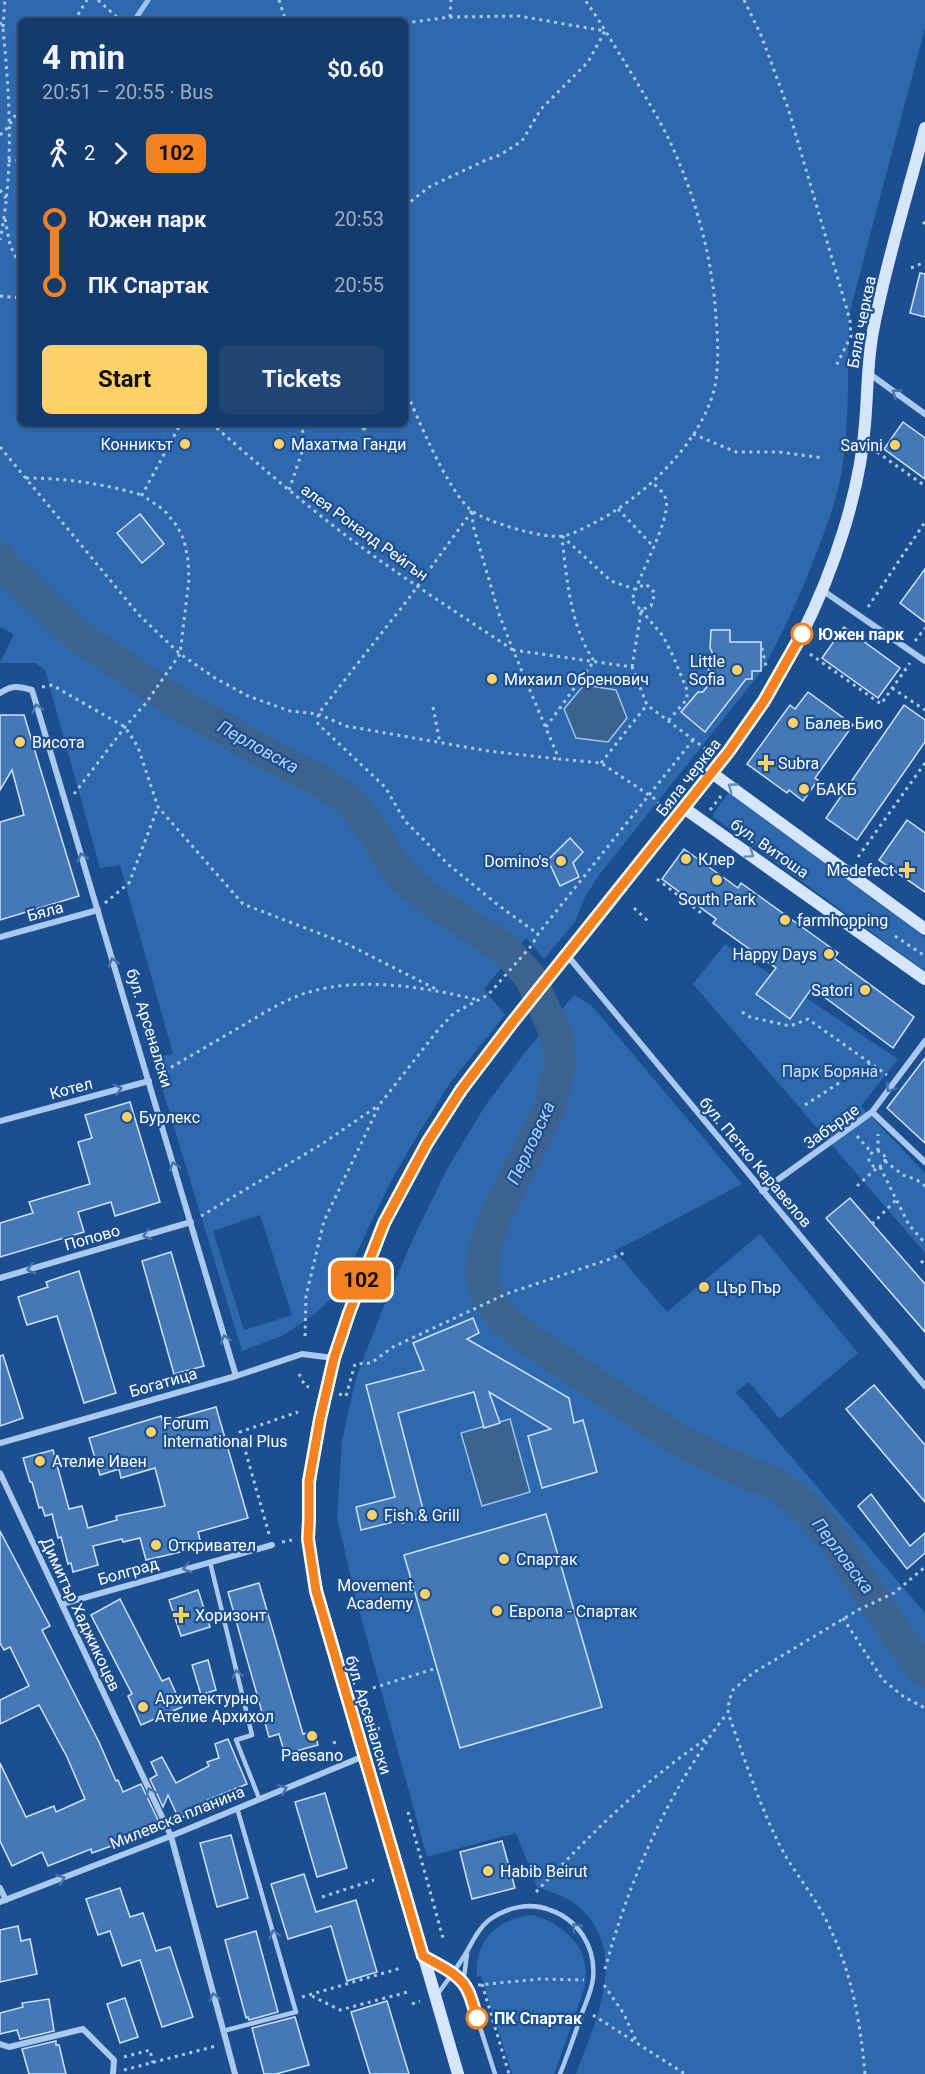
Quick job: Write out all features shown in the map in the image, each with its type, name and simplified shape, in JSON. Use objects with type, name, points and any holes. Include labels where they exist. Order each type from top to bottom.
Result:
[{"type":"street","name":"Бяла черква","points":[[334,1358],[366,1266],[384,1223],[427,1143],[461,1090],[712,773],[764,701],[802,634],[822,590],[858,474],[865,425],[867,372],[874,325],[922,152],[925,128]]},
{"type":"street","points":[[867,372],[925,414]]},
{"type":"street","points":[[822,590],[925,661]]},
{"type":"street","name":"бул. Арсеналски","points":[[0,693],[8,687],[18,686],[32,690],[236,1376]]},
{"type":"street","name":"бул. Витоша","points":[[712,773],[925,929]]},
{"type":"street","name":"бул. Витоша","points":[[684,808],[925,979]]},
{"type":"street","name":"Бяла","points":[[0,937],[98,910]]},
{"type":"street","name":"бул. Петко Каравелов","points":[[567,955],[925,1386]]},
{"type":"street","name":"Забърде","points":[[762,1191],[872,1112],[925,1041]]},
{"type":"street","name":"Котел","points":[[0,1121],[148,1081]]},
{"type":"street","points":[[872,1112],[925,1162]]},
{"type":"street","name":"Попово","points":[[0,1278],[191,1222]]},
{"type":"street","name":"Богатица","points":[[0,1443],[236,1376],[302,1354],[334,1358]]},
{"type":"street","name":"бул. Арсеналски","points":[[334,1358],[309,1481],[308,1539],[316,1591],[458,2074]]},
{"type":"street","name":"Димитър Хаджикоцев","points":[[0,1473],[171,1836],[235,2074]]},
{"type":"street","name":"Болград","points":[[62,1604],[272,1545]]},
{"type":"street","name":"Милевска планина","points":[[3,1901],[171,1836],[364,1756]]},
{"type":"street","points":[[0,1888],[3,1901]]},
{"type":"street","points":[[0,2044],[9,2047],[83,2029],[114,2060],[113,2073]]},
{"type":"lane","points":[[210,1562],[252,1735],[236,1740],[260,1798]]},
{"type":"lane","points":[[223,2031],[296,2012],[237,1808]]},
{"type":"lane","points":[[435,1998],[467,1952],[479,1929],[499,1914],[530,1905],[548,1909],[570,1921],[586,1940],[594,1968],[593,1981],[560,2074]]},
{"type":"lane","points":[[467,1952],[465,1977],[467,1989],[495,2074]]},
{"type":"lane","points":[[423,1956],[453,1973],[467,1989]]},
{"type":"path","points":[[0,240],[5,217],[9,127],[8,79],[3,29],[5,0]]},
{"type":"path","points":[[76,18],[87,0]]},
{"type":"path","points":[[98,0],[118,18]]},
{"type":"path","points":[[279,0],[285,18]]},
{"type":"path","points":[[450,17],[451,0]]},
{"type":"path","points":[[562,537],[603,519],[652,482],[693,434],[709,405],[715,385],[717,331],[714,288],[698,216],[678,160],[651,107],[586,0]]},
{"type":"path","points":[[744,0],[761,35],[788,108],[849,320],[851,336],[835,368]]},
{"type":"path","points":[[408,22],[450,17],[519,16],[605,31]]},
{"type":"path","points":[[0,22],[3,29]]},
{"type":"path","points":[[408,204],[429,187],[501,155],[522,141],[541,109],[588,62],[605,31]]},
{"type":"path","points":[[0,135],[9,127],[18,111]]},
{"type":"path","points":[[8,161],[18,160]]},
{"type":"path","points":[[0,190],[6,198]]},
{"type":"path","points":[[5,217],[10,245],[18,262]]},
{"type":"path","points":[[910,268],[925,262]]},
{"type":"path","points":[[0,296],[18,298]]},
{"type":"path","points":[[408,395],[419,422],[451,483],[472,511],[502,525],[562,537],[611,581],[635,588],[646,584],[655,593],[651,606],[641,610]]},
{"type":"path","points":[[142,495],[180,426]]},
{"type":"path","name":"алея Роналд Рейгън","points":[[214,426],[289,491],[343,533],[513,650],[632,667]]},
{"type":"path","points":[[289,491],[305,443],[302,426]]},
{"type":"path","points":[[693,434],[736,452],[779,452],[824,458]]},
{"type":"path","points":[[0,447],[139,615],[180,654],[215,678],[248,696],[290,711],[318,714],[346,726],[510,754],[601,763],[666,804]]},
{"type":"path","points":[[878,452],[925,486]]},
{"type":"path","points":[[26,478],[64,479],[142,495],[164,510],[177,526],[184,540],[189,579],[180,654],[146,703],[66,804]]},
{"type":"path","points":[[652,482],[666,497],[667,507],[632,601],[663,636],[687,690],[687,699],[668,721]]},
{"type":"path","points":[[617,508],[654,547]]},
{"type":"path","points":[[472,511],[318,714],[318,723],[385,787],[405,821],[449,865],[538,934]]},
{"type":"path","points":[[472,511],[473,525],[499,614],[559,759]]},
{"type":"path","points":[[861,617],[925,522]]},
{"type":"path","points":[[546,727],[594,661],[586,650],[569,597],[562,537]]},
{"type":"path","points":[[641,610],[632,667],[647,705],[708,751]]},
{"type":"path","points":[[909,650],[925,628]]},
{"type":"path","points":[[762,648],[766,666]]},
{"type":"path","points":[[810,654],[880,704],[916,655]]},
{"type":"path","points":[[48,686],[52,685],[124,728],[138,747],[158,807],[243,904],[347,944],[436,989]]},
{"type":"path","points":[[892,688],[925,710]]},
{"type":"path","points":[[601,763],[647,705]]},
{"type":"path","points":[[433,707],[440,743]]},
{"type":"path","points":[[305,1336],[306,1296],[324,1221],[380,1104],[454,1013],[488,995],[532,945],[538,934],[693,740]]},
{"type":"path","points":[[858,857],[925,763]]},
{"type":"path","points":[[708,812],[722,794]]},
{"type":"path","points":[[658,801],[661,812]]},
{"type":"path","points":[[98,910],[129,883],[158,807]]},
{"type":"path","points":[[657,879],[701,913]]},
{"type":"path","points":[[634,908],[649,922]]},
{"type":"path","points":[[896,936],[925,956]]},
{"type":"path","points":[[148,1081],[276,1006],[305,993],[335,985],[389,985],[436,989],[479,1000]]},
{"type":"path","points":[[742,1012],[750,1017],[790,1026],[808,1019],[878,1069]]},
{"type":"path","points":[[805,1105],[870,1063]]},
{"type":"path","points":[[191,1222],[322,1144],[380,1104]]},
{"type":"path","points":[[851,1128],[872,1152]]},
{"type":"path","points":[[925,1186],[917,1180],[903,1176],[885,1161],[882,1152],[876,1150],[868,1158],[870,1163],[878,1167],[909,1225],[925,1243]]},
{"type":"path","points":[[857,1186],[885,1161]]},
{"type":"path","points":[[872,1224],[896,1200]]},
{"type":"path","points":[[339,1394],[346,1396],[355,1364],[371,1363],[393,1347],[506,1294],[626,1252]]},
{"type":"path","points":[[921,1263],[925,1259]]},
{"type":"path","points":[[299,1374],[305,1386],[309,1387]]},
{"type":"path","points":[[272,1545],[240,1432],[298,1412]]},
{"type":"path","points":[[865,2074],[858,2013],[845,1964],[828,1924],[780,1846],[756,1790],[728,1713],[729,1701],[733,1690],[753,1673],[843,1618],[894,1593],[925,1567]]},
{"type":"path","points":[[843,1618],[883,1680],[904,1697],[925,1708]]},
{"type":"path","points":[[373,1688],[437,1668]]},
{"type":"path","points":[[602,1982],[618,1923],[653,1835],[681,1783],[710,1736],[728,1713]]},
{"type":"path","points":[[377,1729],[384,1727]]},
{"type":"path","points":[[536,1892],[626,1800],[710,1736]]},
{"type":"path","points":[[333,1743],[339,1741]]},
{"type":"path","points":[[408,1812],[443,1938]]},
{"type":"path","points":[[322,1897],[374,1880]]},
{"type":"path","points":[[400,1968],[310,1995],[340,2010],[408,1992]]},
{"type":"path","points":[[509,2074],[480,1984],[540,1979],[602,1982],[624,2013],[637,2043]]},
{"type":"path","points":[[412,2004],[420,2001]]},
{"type":"path","points":[[591,2014],[685,2074]]},
{"type":"path","points":[[113,2073],[227,2044]]},
{"type":"path","points":[[114,2060],[150,2050],[153,2063]]},
{"type":"green space","name":"Южен парк","points":[[0,0],[925,0],[925,28],[850,311],[845,450],[840,481],[815,557],[776,644],[761,672],[599,875],[585,897],[575,922],[544,959],[526,938],[484,989],[505,1015],[450,1083],[417,1136],[390,1183],[338,1292],[315,1314],[282,1336],[242,1351],[153,1058],[173,1054],[120,865],[100,868],[45,670],[36,663],[0,663],[14,634],[0,627]],"holes":[[[260,1215],[292,1315],[244,1330],[213,1231]]]},
{"type":"green space","points":[[729,792],[925,937],[925,971],[712,816]]},
{"type":"green space","name":"Парк Боряна","points":[[725,944],[898,1059],[861,1106],[925,1173],[925,1253],[693,984]]},
{"type":"green space","points":[[574,995],[591,1005],[742,1184],[615,1251],[667,1312],[760,1234],[858,1353],[780,1419],[749,1382],[736,1392],[925,1613],[925,2074],[576,2074],[593,2029],[605,1983],[605,1960],[601,1939],[590,1919],[571,1901],[537,1887],[516,1833],[427,1857],[356,1599],[337,1517],[342,1440],[356,1378],[381,1313],[412,1241],[447,1169],[485,1106],[523,1055]]},
{"type":"green space","points":[[532,1915],[565,1931],[580,1949],[586,1972],[583,1992],[554,2074],[512,2074],[481,1976],[477,1977],[479,1953],[490,1934],[508,1921]]},
{"type":"shaded area","points":[[584,685],[616,690],[627,718],[608,742],[576,738],[564,709]]},
{"type":"shaded area","points":[[510,1419],[530,1492],[482,1506],[461,1433]]},
{"type":"building","points":[[920,273],[925,274],[925,317],[910,313]]},
{"type":"building","points":[[903,422],[925,438],[925,479],[884,449]]},
{"type":"building","points":[[140,514],[164,544],[142,563],[117,533]]},
{"type":"building","points":[[925,569],[925,622],[900,603]]},
{"type":"building","points":[[844,627],[900,668],[878,698],[822,658]]},
{"type":"building","points":[[711,630],[730,630],[730,642],[761,642],[761,671],[752,671],[752,679],[746,679],[705,732],[681,712],[698,692],[703,692],[711,681],[708,668],[715,658],[710,648]]},
{"type":"building","points":[[808,692],[853,725],[815,778],[818,780],[803,801],[789,790],[787,793],[747,764],[790,705],[795,709]]},
{"type":"building","points":[[904,705],[925,720],[925,742],[857,840],[826,818]]},
{"type":"building","points":[[0,715],[24,715],[79,896],[0,920],[0,822],[24,815],[12,770],[0,790]]},
{"type":"building","points":[[907,820],[925,833],[925,892],[879,860]]},
{"type":"building","name":"Domino's","points":[[570,838],[583,852],[573,863],[579,877],[560,886],[548,860]]},
{"type":"building","points":[[684,849],[738,888],[741,883],[838,953],[834,958],[914,1017],[893,1048],[812,988],[790,1019],[756,994],[776,968],[713,923],[716,919],[662,879]]},
{"type":"building","points":[[925,1058],[925,1143],[887,1108]]},
{"type":"building","points":[[130,1102],[160,1202],[115,1216],[111,1202],[78,1212],[84,1232],[0,1257],[0,1223],[33,1213],[29,1202],[90,1184],[78,1142],[92,1138],[85,1115]]},
{"type":"building","points":[[850,1198],[925,1284],[925,1332],[826,1218]]},
{"type":"building","points":[[171,1252],[204,1366],[174,1374],[142,1261]]},
{"type":"building","points":[[79,1271],[116,1393],[84,1403],[57,1316],[27,1325],[18,1297],[48,1287],[46,1282]]},
{"type":"building","points":[[473,1318],[479,1333],[467,1339],[569,1398],[574,1423],[583,1420],[597,1472],[542,1488],[528,1436],[551,1429],[489,1392],[500,1423],[484,1428],[474,1392],[398,1413],[425,1517],[402,1523],[401,1520],[361,1530],[356,1507],[395,1497],[366,1385],[424,1370],[413,1343]]},
{"type":"building","points":[[3,1355],[23,1418],[0,1426],[0,1356]]},
{"type":"building","points":[[874,1385],[925,1445],[925,1502],[846,1409]]},
{"type":"building","points":[[216,1407],[248,1518],[198,1532],[202,1547],[146,1560],[140,1538],[123,1542],[122,1539],[93,1546],[98,1565],[73,1572],[71,1563],[68,1564],[61,1537],[58,1538],[52,1514],[45,1516],[42,1507],[39,1508],[23,1458],[53,1450],[69,1509],[82,1506],[88,1528],[117,1520],[116,1516],[165,1506],[155,1468],[121,1478],[119,1469],[100,1475],[89,1438],[161,1416],[163,1422]]},
{"type":"building","points":[[871,1494],[910,1546],[925,1533],[925,1553],[907,1569],[858,1506]]},
{"type":"building","name":"Европа - Спартак","points":[[546,1514],[602,1707],[460,1748],[404,1555]]},
{"type":"building","points":[[0,1531],[50,1626],[42,1630],[99,1742],[116,1781],[118,1780],[123,1792],[141,1784],[158,1820],[155,1827],[117,1844],[92,1853],[91,1849],[48,1866],[42,1852],[12,1866],[0,1841],[0,1763],[26,1817],[54,1806],[56,1812],[85,1799],[67,1757],[39,1705],[0,1724],[0,1700],[29,1686],[10,1647],[4,1650],[0,1643]]},
{"type":"building","points":[[259,1583],[303,1734],[314,1731],[318,1745],[285,1754],[279,1734],[269,1737],[228,1592]]},
{"type":"building","points":[[198,1590],[210,1627],[181,1636],[169,1600]]},
{"type":"building","points":[[120,1599],[162,1681],[169,1678],[182,1707],[141,1725],[128,1696],[132,1694],[91,1615]]},
{"type":"building","points":[[208,1660],[216,1690],[201,1695],[192,1665]]},
{"type":"building","points":[[228,1739],[247,1784],[208,1800],[210,1804],[179,1819],[168,1795],[163,1807],[150,1779],[157,1775],[151,1762],[162,1757],[176,1783],[209,1766],[207,1762],[219,1758],[215,1744]]},
{"type":"building","points":[[325,1793],[347,1868],[317,1877],[295,1802]]},
{"type":"building","points":[[231,1835],[248,1898],[217,1907],[200,1843]]},
{"type":"building","points":[[502,1841],[515,1888],[472,1899],[460,1852]]},
{"type":"building","points":[[304,1874],[316,1912],[356,1900],[377,1972],[347,1981],[331,1926],[288,1939],[271,1884]]},
{"type":"building","points":[[120,1888],[130,1917],[143,1913],[156,1951],[170,1947],[193,2017],[162,2027],[140,1960],[122,1966],[110,1931],[98,1935],[86,1899]]},
{"type":"building","points":[[18,1926],[21,1941],[30,1939],[37,1974],[0,1982],[0,1930]]},
{"type":"building","points":[[256,1931],[278,2012],[249,2020],[248,2017],[246,2018],[225,1940]]},
{"type":"building","points":[[125,1998],[138,2037],[120,2043],[107,2004]]},
{"type":"building","points":[[49,1999],[54,2031],[20,2039],[17,2030],[0,2034],[0,2013],[23,2007],[22,2003]]},
{"type":"building","points":[[387,2001],[409,2074],[370,2074],[351,2012]]},
{"type":"building","points":[[295,2017],[309,2065],[276,2074],[264,2074],[252,2028]]},
{"type":"building","points":[[56,2041],[66,2074],[29,2074],[22,2049]]},
{"type":"waterway","points":[[136,18],[148,0]]},
{"type":"waterway","name":"Перловска","points":[[0,559],[7,569],[77,635],[174,701],[285,764],[324,783],[351,803],[375,833],[390,860],[403,877],[428,898],[505,949],[530,977],[558,1039],[560,1065],[549,1109],[496,1215],[485,1247],[481,1275],[488,1297],[503,1319],[535,1344],[683,1443],[735,1468],[776,1484],[807,1509],[832,1537],[902,1642],[925,1671]]},
{"type":"bus line","name":"102","points":[[477,2018],[467,1989],[462,1982],[453,1973],[423,1956],[316,1591],[308,1539],[309,1481],[323,1403],[334,1358],[366,1266],[384,1223],[427,1143],[461,1090],[512,1023],[729,751],[764,701],[802,634]]},
{"type":"place","name":"Конникът","points":[[185,444]]},
{"type":"place","name":"Махатма Ганди","points":[[279,444]]},
{"type":"place","name":"Savini","points":[[895,445]]},
{"type":"place","name":"Южен парк","points":[[802,634]]},
{"type":"place","name":"Little Sofia","points":[[737,670]]},
{"type":"place","name":"Михаил Обренович","points":[[492,679]]},
{"type":"place","name":"Балев Био","points":[[793,723]]},
{"type":"place","name":"Висота","points":[[20,742]]},
{"type":"place","name":"Subra","points":[[766,763]]},
{"type":"place","name":"БАКБ","points":[[804,789]]},
{"type":"place","name":"Клер","points":[[686,859]]},
{"type":"place","name":"Domino's","points":[[561,861]]},
{"type":"place","name":"Medefect","points":[[907,870]]},
{"type":"place","name":"South Park","points":[[717,880]]},
{"type":"place","name":"farmhopping","points":[[785,920]]},
{"type":"place","name":"Happy Days","points":[[829,954]]},
{"type":"place","name":"Satori","points":[[865,990]]},
{"type":"place","name":"Бурлекс","points":[[127,1117]]},
{"type":"place","name":"Цър Пър","points":[[704,1287]]},
{"type":"place","name":"Forum International Plus","points":[[151,1432]]},
{"type":"place","name":"Ателие Ивен","points":[[40,1461]]},
{"type":"place","name":"Fish & Grill","points":[[372,1515]]},
{"type":"place","name":"Откривател","points":[[156,1545]]},
{"type":"place","name":"Спартак","points":[[504,1559]]},
{"type":"place","name":"Movement Academy","points":[[425,1594]]},
{"type":"place","name":"Европа - Спартак","points":[[497,1611]]},
{"type":"place","name":"Хоризонт","points":[[181,1615]]},
{"type":"place","name":"Архитектурно Ателие Архихол","points":[[143,1707]]},
{"type":"place","name":"Paesano","points":[[312,1736]]},
{"type":"place","name":"Habib Beirut","points":[[488,1871]]},
{"type":"place","name":"ПК Спартак","points":[[477,2018]]}]
